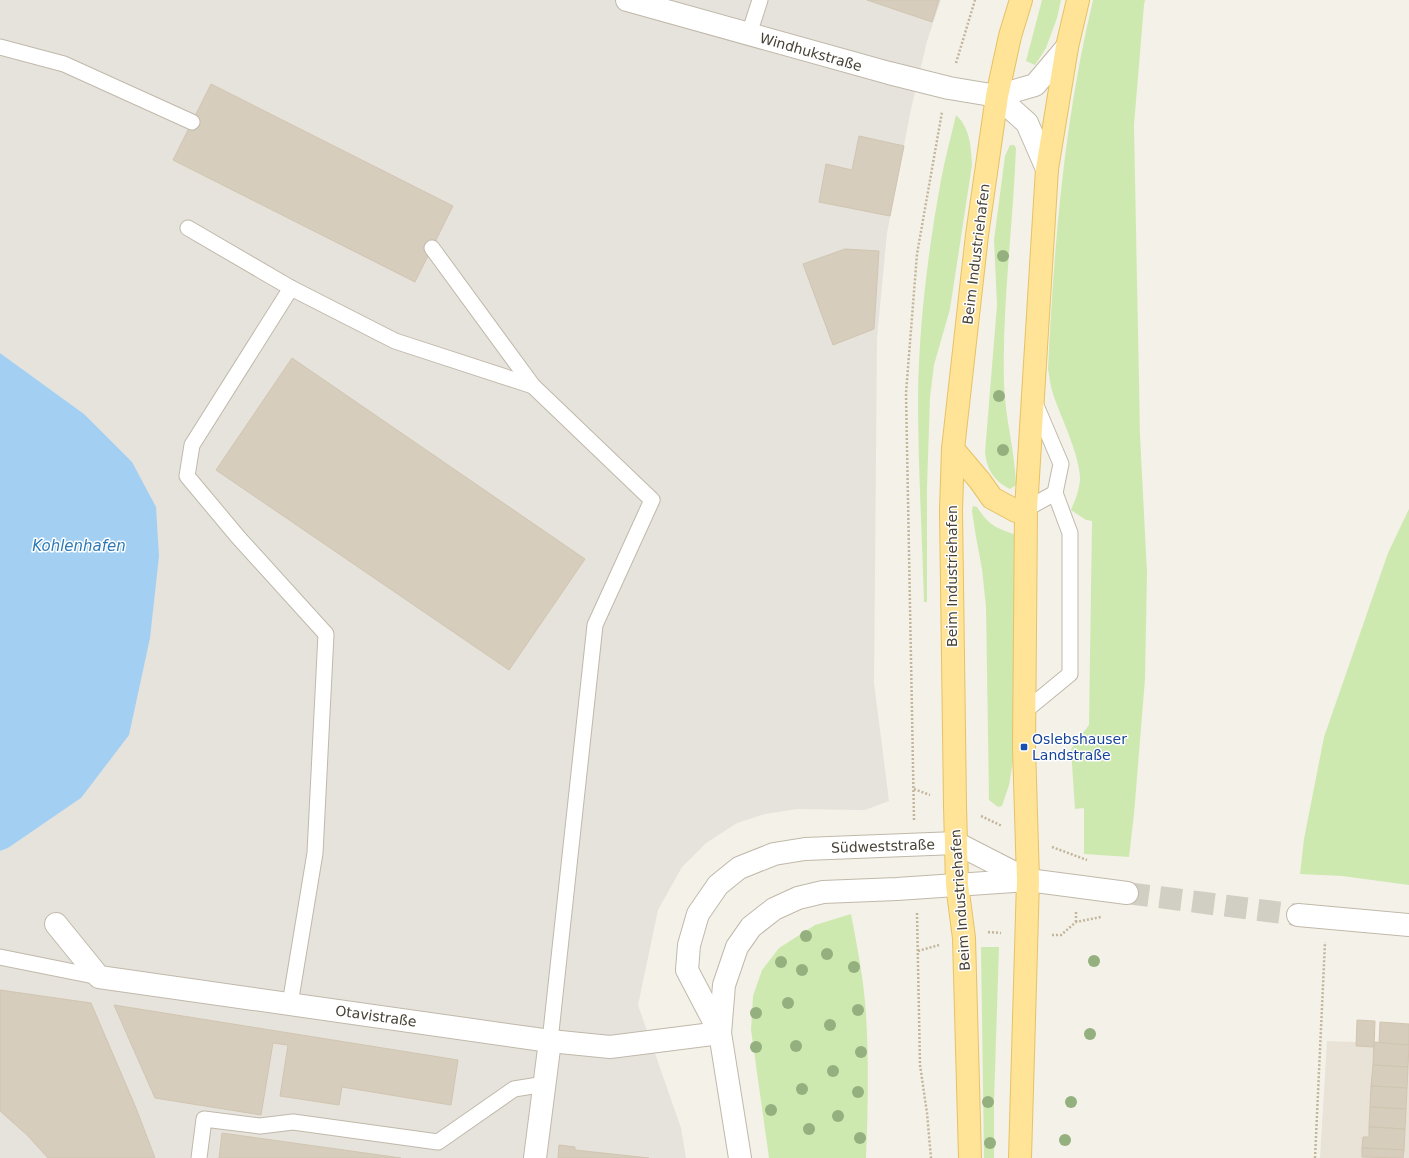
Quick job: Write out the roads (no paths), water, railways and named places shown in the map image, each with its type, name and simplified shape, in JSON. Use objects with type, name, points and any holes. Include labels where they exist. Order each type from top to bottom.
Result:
[{"type":"main road","name":"Beim Industriehafen","points":[[970,1158],[964,938],[958,885],[956,843],[951,526],[953,449],[977,235],[997,96],[1010,36],[1021,0]]},
{"type":"main road","points":[[1020,1158],[1028,880],[1024,747],[1026,509],[1047,169],[1067,47],[1078,0]]},
{"type":"main road","points":[[953,449],[992,498],[1016,511],[1026,509]]},
{"type":"street","name":"Windhukstraße","points":[[627,0],[889,73],[949,88],[997,96],[1035,85],[1067,47]]},
{"type":"street","points":[[997,96],[1027,123],[1047,169]]},
{"type":"street","name":"Südweststraße","points":[[720,1034],[687,970],[689,945],[698,914],[718,885],[739,868],[774,854],[805,850],[956,843],[1028,880]]},
{"type":"street","points":[[1028,880],[1127,893]]},
{"type":"street","name":"Südweststraße","points":[[740,1158],[720,1034],[724,985],[737,947],[751,927],[774,909],[798,898],[823,892],[1028,880]]},
{"type":"street","points":[[1298,915],[1409,925]]},
{"type":"street","points":[[56,924],[99,977]]},
{"type":"street","name":"Otavistraße","points":[[99,977],[550,1041],[610,1047],[720,1034]]},
{"type":"street","points":[[535,1158],[550,1041]]},
{"type":"lane","points":[[749,34],[760,0]]},
{"type":"lane","points":[[0,47],[64,64],[192,122]]},
{"type":"lane","points":[[188,228],[291,288],[395,341],[533,386]]},
{"type":"lane","points":[[432,248],[533,386],[652,500],[595,625],[550,1041]]},
{"type":"lane","points":[[290,1004],[315,853],[326,634],[238,537],[187,476],[192,445],[291,288]]},
{"type":"lane","points":[[1025,710],[1070,674],[1070,533],[1055,493],[1061,464],[1033,400]]},
{"type":"lane","points":[[1026,509],[1055,493]]},
{"type":"lane","points":[[0,957],[99,977]]},
{"type":"lane","points":[[199,1158],[204,1118],[260,1126],[293,1122],[438,1142],[514,1089],[545,1084]]},
{"type":"water","name":"Kohlenhafen","points":[[0,353],[84,414],[132,462],[156,507],[159,556],[150,638],[129,735],[81,798],[8,848],[0,851]]},
{"type":"tunnel","points":[[1127,893],[1298,915]]},
{"type":"place","name":"Oslebshauser Landstraße","points":[[1024,747]]}]
